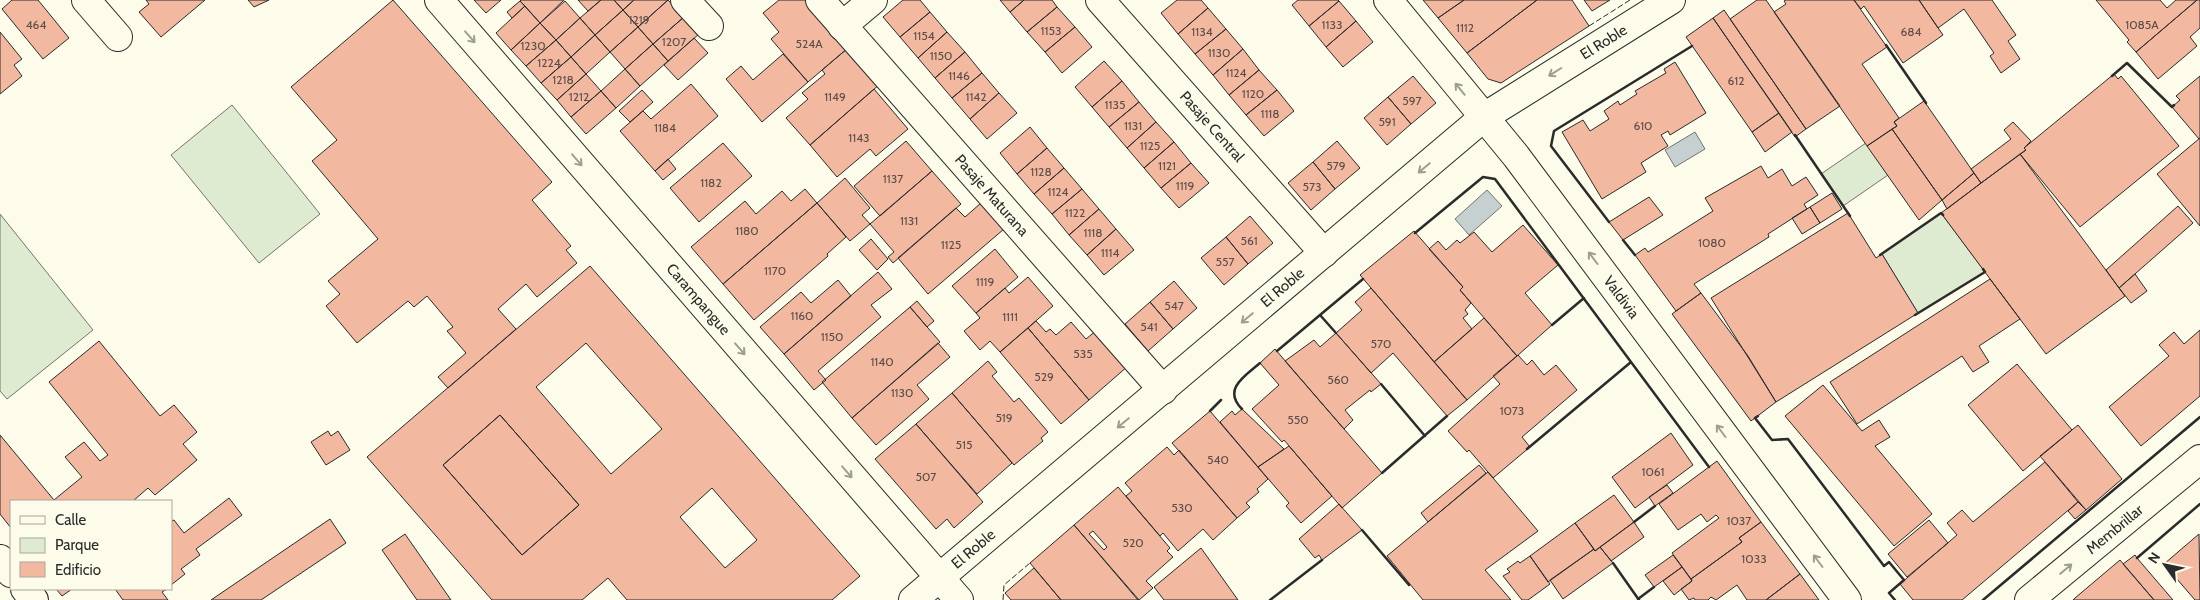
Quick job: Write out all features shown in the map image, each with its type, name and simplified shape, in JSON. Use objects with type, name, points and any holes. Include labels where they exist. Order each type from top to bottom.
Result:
[{"type":"street","points":[[86,0],[118,37]]},
{"type":"street","name":"Carampangue","points":[[438,0],[958,600]]},
{"type":"street","points":[[685,0],[709,26]]},
{"type":"street","name":"Pasaje Maturana","points":[[820,0],[1163,390]]},
{"type":"street","points":[[842,26],[873,0]]},
{"type":"street","name":"Pasaje Central","points":[[1100,0],[1324,253]]},
{"type":"street","name":"Valdivia","points":[[1388,0],[1524,167],[1847,600]]},
{"type":"street","name":"El Roble","points":[[913,600],[1484,117],[1671,0]]},
{"type":"street","name":"Membrillar","points":[[2029,600],[2200,459]]},
{"type":"street","points":[[0,559],[10,572]]},
{"type":"street","points":[[26,590],[34,600]]},
{"type":"green space","points":[[232,105],[320,214],[259,263],[171,155]]},
{"type":"green space","points":[[1866,143],[1888,175],[1843,206],[1821,174]]},
{"type":"green space","points":[[1941,213],[1985,272],[1918,313],[1882,254]]},
{"type":"green space","points":[[0,214],[93,330],[7,399],[0,391]]},
{"type":"shaded area","points":[[1695,132],[1705,149],[1675,167],[1665,150]]},
{"type":"shaded area","points":[[1487,190],[1502,206],[1469,235],[1455,219]]},
{"type":"building","points":[[12,0],[38,0],[69,38],[43,59],[2,9]]},
{"type":"building","points":[[146,0],[205,0],[161,37],[139,12],[149,4]]},
{"type":"building","points":[[248,0],[269,0],[254,7]]},
{"type":"building","points":[[393,0],[552,182],[532,200],[571,246],[566,250],[577,263],[537,297],[526,284],[498,309],[516,329],[448,388],[438,377],[466,353],[447,331],[453,327],[427,296],[414,307],[408,301],[357,343],[326,306],[340,294],[328,281],[378,239],[312,161],[337,140],[291,87]]},
{"type":"building","points":[[474,0],[501,0],[486,13]]},
{"type":"building","points":[[521,0],[564,0],[540,23],[520,1]]},
{"type":"building","points":[[578,0],[601,0],[588,11]]},
{"type":"building","points":[[601,0],[614,0],[623,10],[595,35],[580,18]]},
{"type":"building","points":[[614,0],[634,0],[623,10]]},
{"type":"building","points":[[634,0],[668,0],[638,27],[623,10]]},
{"type":"building","points":[[668,0],[684,17],[653,44],[638,27]]},
{"type":"building","points":[[779,0],[807,0],[848,48],[808,82],[771,39],[779,32],[763,13]]},
{"type":"building","points":[[903,0],[920,0],[930,12],[900,37],[883,17]]},
{"type":"building","points":[[1000,0],[1024,0],[1010,12]]},
{"type":"building","points":[[1024,0],[1052,0],[1057,7],[1027,32],[1010,12]]},
{"type":"building","points":[[1177,0],[1201,0],[1208,8],[1178,34],[1161,13]]},
{"type":"building","points":[[1298,0],[1339,1],[1309,26],[1292,5]]},
{"type":"building","points":[[1423,0],[1464,0],[1438,18]]},
{"type":"building","points":[[1464,0],[1537,0],[1467,53],[1438,18]]},
{"type":"building","points":[[1537,0],[1572,0],[1589,26],[1501,83],[1488,79],[1467,53]]},
{"type":"building","points":[[1584,0],[1610,0],[1592,11]]},
{"type":"building","points":[[1757,0],[1766,0],[1840,106],[1806,129],[1730,19]]},
{"type":"building","points":[[1854,0],[1887,47],[1862,64],[1899,118],[1894,122],[1897,126],[1867,146],[1774,12],[1786,4],[1784,1]]},
{"type":"building","points":[[1854,0],[1919,0],[1943,35],[1903,63],[1864,6],[1861,9]]},
{"type":"building","points":[[1919,0],[1992,0],[2016,35],[2008,41],[2020,59],[2001,73],[1990,56],[1994,53],[1964,9],[1938,28]]},
{"type":"building","points":[[2096,0],[2160,0],[2167,8],[2176,0],[2197,0],[2136,52],[2127,42],[2129,40]]},
{"type":"building","points":[[2197,0],[2200,0],[2200,28],[2190,37],[2197,46],[2158,79],[2136,52]]},
{"type":"building","points":[[520,1],[525,6],[512,18],[507,12]]},
{"type":"building","points":[[565,1],[580,18],[556,40],[540,23]]},
{"type":"building","points":[[1339,1],[1356,21],[1326,47],[1309,26]]},
{"type":"building","points":[[525,6],[540,23],[511,50],[496,33]]},
{"type":"building","points":[[1057,7],[1075,27],[1045,52],[1027,32]]},
{"type":"building","points":[[1208,8],[1226,29],[1195,54],[1178,34]]},
{"type":"building","points":[[623,10],[638,27],[610,52],[595,35]]},
{"type":"building","points":[[1724,10],[1806,129],[1795,137],[1713,18]]},
{"type":"building","points":[[930,12],[947,32],[918,58],[900,37]]},
{"type":"building","points":[[684,17],[699,34],[668,61],[653,44]]},
{"type":"building","points":[[580,18],[595,35],[571,57],[556,40]]},
{"type":"building","points":[[1713,18],[1779,113],[1752,132],[1686,37]]},
{"type":"building","points":[[1356,21],[1373,42],[1343,67],[1326,47]]},
{"type":"building","points":[[540,23],[556,40],[526,66],[511,50]]},
{"type":"building","points":[[638,27],[653,44],[625,69],[610,52]]},
{"type":"building","points":[[1075,27],[1092,47],[1062,73],[1045,52]]},
{"type":"building","points":[[1226,29],[1243,49],[1213,75],[1195,54]]},
{"type":"building","points":[[0,32],[22,59],[14,65],[22,76],[0,94]]},
{"type":"building","points":[[947,32],[965,52],[935,78],[918,58]]},
{"type":"building","points":[[595,35],[610,52],[586,74],[571,57]]},
{"type":"building","points":[[694,38],[708,53],[678,80],[664,65]]},
{"type":"building","points":[[556,40],[571,57],[541,83],[526,66]]},
{"type":"building","points":[[653,44],[668,61],[640,86],[625,69]]},
{"type":"building","points":[[848,48],[880,84],[810,145],[786,118],[808,99],[802,93],[825,74],[822,70]]},
{"type":"building","points":[[1243,49],[1259,70],[1229,95],[1213,75]]},
{"type":"building","points":[[965,52],[982,73],[952,98],[935,78]]},
{"type":"building","points":[[783,54],[808,82],[762,122],[726,79],[741,66],[753,80]]},
{"type":"building","points":[[571,57],[586,74],[557,100],[541,83]]},
{"type":"building","points":[[1104,61],[1122,81],[1092,107],[1075,87]]},
{"type":"building","points":[[1675,62],[1706,113],[1670,135],[1668,131],[1661,135],[1668,146],[1641,163],[1646,172],[1602,199],[1562,132],[1583,120],[1590,131],[1609,119],[1604,111],[1618,101],[1620,105],[1637,94],[1635,91],[1666,73],[1664,69]]},
{"type":"building","points":[[625,69],[640,86],[616,108],[601,91]]},
{"type":"building","points":[[1259,70],[1277,90],[1246,115],[1229,95]]},
{"type":"building","points":[[982,73],[999,93],[970,119],[952,98]]},
{"type":"building","points":[[586,74],[601,91],[571,117],[557,100]]},
{"type":"building","points":[[2114,74],[2118,79],[2121,76],[2179,146],[2080,227],[2020,154],[2026,150],[2024,148]]},
{"type":"building","points":[[1413,76],[1436,103],[1411,124],[1388,97]]},
{"type":"building","points":[[2200,76],[2199,139],[2172,107],[2180,100],[2176,96]]},
{"type":"building","points":[[1122,81],[1139,102],[1109,127],[1092,107]]},
{"type":"building","points":[[691,84],[718,116],[655,171],[620,131],[643,111],[651,119]]},
{"type":"building","points":[[874,89],[908,129],[876,156],[870,149],[837,177],[810,145]]},
{"type":"building","points":[[642,90],[653,102],[630,122],[619,111]]},
{"type":"building","points":[[1277,90],[1294,111],[1264,136],[1246,115]]},
{"type":"building","points":[[601,91],[616,108],[586,134],[571,117]]},
{"type":"building","points":[[999,93],[1017,113],[987,139],[970,119]]},
{"type":"building","points":[[1388,97],[1411,124],[1387,145],[1364,118]]},
{"type":"building","points":[[1924,101],[1974,173],[1942,200],[1892,129],[1897,126],[1894,122]]},
{"type":"building","points":[[1139,102],[1156,122],[1127,148],[1109,127]]},
{"type":"building","points":[[1779,113],[1792,132],[1765,152],[1752,132]]},
{"type":"building","points":[[1156,122],[1174,142],[1144,168],[1127,148]]},
{"type":"building","points":[[2013,122],[2031,141],[2024,148],[2026,150],[1981,183],[1971,169],[2011,139],[2004,130]]},
{"type":"building","points":[[1030,127],[1047,148],[1017,174],[1000,153]]},
{"type":"building","points":[[1892,129],[1942,200],[1919,220],[1867,146]]},
{"type":"building","points":[[2200,138],[2200,226],[2157,174]]},
{"type":"building","points":[[906,141],[932,171],[880,216],[854,186]]},
{"type":"building","points":[[1337,141],[1360,168],[1335,189],[1313,162]]},
{"type":"building","points":[[1174,142],[1191,163],[1161,188],[1144,168]]},
{"type":"building","points":[[723,143],[752,176],[699,222],[670,188]]},
{"type":"building","points":[[1047,148],[1064,168],[1034,194],[1017,174]]},
{"type":"building","points":[[2020,154],[2125,296],[2046,354],[1941,213]]},
{"type":"building","points":[[668,159],[676,169],[663,180],[655,171]]},
{"type":"building","points":[[1313,162],[1335,189],[1311,210],[1288,183]]},
{"type":"building","points":[[1191,163],[1209,183],[1179,208],[1161,188]]},
{"type":"building","points":[[1761,166],[1768,178],[1782,169],[1792,186],[1806,177],[1818,195],[1804,204],[1807,209],[1768,234],[1769,237],[1694,284],[1701,293],[1676,311],[1635,255],[1645,248],[1648,252],[1713,211],[1705,198]]},
{"type":"building","points":[[1064,168],[1082,189],[1052,214],[1034,194]]},
{"type":"building","points":[[932,171],[961,204],[893,263],[888,257],[894,252],[870,224]]},
{"type":"building","points":[[1974,173],[1981,183],[1947,209],[1942,200]]},
{"type":"building","points":[[845,178],[870,208],[862,215],[870,224],[850,241],[817,203]]},
{"type":"building","points":[[805,189],[817,203],[723,284],[691,247],[745,201],[756,214],[782,191],[791,201]]},
{"type":"building","points":[[1082,189],[1099,209],[1069,235],[1052,214]]},
{"type":"building","points":[[1832,193],[1842,209],[1820,223],[1810,207]]},
{"type":"building","points":[[1649,197],[1663,215],[1623,240],[1609,222]]},
{"type":"building","points":[[817,203],[846,237],[827,254],[828,256],[754,320],[723,284]]},
{"type":"building","points":[[981,203],[1004,229],[928,294],[898,258],[956,208],[965,217]]},
{"type":"building","points":[[2178,206],[2193,223],[2119,288],[2106,270]]},
{"type":"building","points":[[1810,207],[1820,223],[1802,234],[1792,218]]},
{"type":"building","points":[[1099,209],[1116,229],[1087,255],[1069,235]]},
{"type":"building","points":[[1848,213],[1876,258],[1882,254],[1918,313],[1776,402],[1711,298]]},
{"type":"building","points":[[1250,216],[1273,243],[1248,264],[1226,237]]},
{"type":"building","points":[[1523,225],[1558,265],[1525,293],[1552,325],[1517,356],[1460,290],[1463,287],[1429,249],[1438,241],[1446,250],[1457,240],[1460,243],[1474,232],[1492,252]]},
{"type":"building","points":[[1116,229],[1134,250],[1104,275],[1087,255]]},
{"type":"building","points":[[1414,231],[1463,287],[1460,290],[1471,303],[1465,310],[1468,314],[1463,318],[1472,329],[1434,362],[1360,275]]},
{"type":"building","points":[[1226,237],[1248,264],[1224,285],[1201,258]]},
{"type":"building","points":[[871,239],[888,259],[877,270],[859,250]]},
{"type":"building","points":[[995,249],[1018,277],[976,313],[952,286]]},
{"type":"building","points":[[590,266],[860,576],[832,600],[627,600],[608,578],[582,600],[492,600],[367,457]],"holes":[[[586,343],[662,429],[611,474],[536,387]],[[500,415],[579,505],[522,555],[443,465]],[[712,488],[757,540],[725,568],[680,517]]]},
{"type":"building","points":[[878,272],[892,289],[871,305],[881,317],[818,371],[826,380],[814,390],[784,354]]},
{"type":"building","points":[[2135,274],[2147,291],[2131,303],[2119,288]]},
{"type":"building","points":[[1028,277],[1053,306],[1000,352],[990,341],[980,350],[964,331],[980,318],[976,313],[1005,288],[1009,293]]},
{"type":"building","points":[[1990,279],[2020,319],[1979,346],[1989,362],[1973,372],[1962,356],[1857,424],[1830,382]]},
{"type":"building","points":[[838,280],[851,296],[784,354],[760,327],[801,292],[811,303]]},
{"type":"building","points":[[1174,281],[1197,308],[1173,329],[1150,302]]},
{"type":"building","points":[[1371,288],[1467,400],[1447,416],[1393,353],[1371,373],[1336,333],[1362,310],[1355,302]]},
{"type":"building","points":[[1701,293],[1748,356],[1776,402],[1751,421],[1672,314]]},
{"type":"building","points":[[917,301],[934,321],[927,327],[910,307]]},
{"type":"building","points":[[1150,302],[1173,329],[1148,351],[1125,324]]},
{"type":"building","points":[[910,307],[940,342],[852,418],[822,382]]},
{"type":"building","points":[[1484,318],[1517,356],[1467,400],[1434,362]]},
{"type":"building","points":[[1036,321],[1046,332],[1050,329],[1056,335],[1071,322],[1086,339],[1097,330],[1128,366],[1089,400],[1028,328]]},
{"type":"building","points":[[1028,328],[1089,400],[1061,424],[1000,352]]},
{"type":"building","points":[[2200,330],[2200,396],[2141,446],[2109,407],[2169,356],[2159,345],[2174,332],[2184,344]]},
{"type":"building","points":[[1336,333],[1381,384],[1371,392],[1370,390],[1345,410],[1353,420],[1344,429],[1285,361],[1314,340],[1320,347]]},
{"type":"building","points":[[99,341],[160,416],[174,405],[197,432],[183,444],[197,460],[155,495],[148,488],[134,500],[54,500],[82,477],[65,457],[84,442],[100,461],[108,455],[49,382]]},
{"type":"building","points":[[938,343],[950,357],[917,385],[929,399],[876,445],[852,418]]},
{"type":"building","points":[[1275,349],[1382,473],[1342,508],[1284,440],[1282,442],[1252,409],[1279,385],[1260,363]]},
{"type":"building","points":[[1518,355],[1527,365],[1532,360],[1544,375],[1556,365],[1577,390],[1522,437],[1530,447],[1493,478],[1469,450],[1467,452],[1448,431],[1500,384],[1493,376]]},
{"type":"building","points":[[988,361],[997,372],[992,376],[1014,402],[1019,398],[1048,432],[1041,438],[1043,441],[1014,465],[952,393]]},
{"type":"building","points":[[2017,364],[2072,430],[2023,471],[1968,405]]},
{"type":"building","points":[[1823,385],[1862,431],[1879,420],[1890,437],[1875,446],[1932,514],[1894,546],[1785,416]]},
{"type":"building","points":[[952,393],[1012,463],[977,494],[916,424]]},
{"type":"building","points":[[1242,409],[1284,449],[1258,467],[1220,422],[1232,411],[1235,415]]},
{"type":"building","points":[[1210,411],[1268,479],[1257,489],[1259,492],[1246,503],[1250,507],[1237,518],[1172,443]]},
{"type":"building","points":[[500,415],[579,505],[522,555],[443,465]]},
{"type":"building","points":[[916,424],[983,502],[954,528],[947,519],[936,529],[875,459]]},
{"type":"building","points":[[2078,425],[2122,479],[2086,510],[2040,456]]},
{"type":"building","points":[[328,431],[331,436],[338,431],[350,450],[326,465],[311,442]]},
{"type":"building","points":[[1671,433],[1693,465],[1635,508],[1612,477]]},
{"type":"building","points":[[0,435],[54,500],[10,500],[10,527],[0,514]]},
{"type":"building","points":[[1289,446],[1332,496],[1301,523],[1286,506],[1289,503],[1258,467]]},
{"type":"building","points":[[1167,447],[1174,455],[1179,450],[1237,518],[1213,540],[1203,529],[1178,551],[1163,533],[1160,536],[1126,496],[1132,491],[1125,483]]},
{"type":"building","points":[[1717,461],[1761,522],[1739,538],[1742,542],[1691,579],[1672,553],[1719,518],[1716,515],[1707,522],[1701,514],[1678,530],[1659,504]]},
{"type":"building","points":[[2045,462],[2078,502],[1962,600],[1913,600],[1900,584],[1957,535],[1947,523],[1962,510],[1973,522]]},
{"type":"building","points":[[1479,465],[1486,473],[1428,522],[1421,513]]},
{"type":"building","points":[[1488,472],[1538,531],[1485,570],[1511,600],[1423,600],[1387,556]]},
{"type":"building","points":[[1667,485],[1673,493],[1655,506],[1649,497]]},
{"type":"building","points":[[1118,487],[1170,548],[1167,551],[1173,557],[1146,581],[1153,588],[1139,600],[1074,525]],"holes":[[[1093,531],[1107,547],[1104,550],[1089,534]]]},
{"type":"building","points":[[1614,495],[1634,522],[1595,551],[1575,523]]},
{"type":"building","points":[[229,498],[242,515],[196,549],[200,555],[181,569],[185,574],[172,584],[172,521],[174,520],[184,533]]},
{"type":"building","points":[[2078,502],[2086,510],[2075,519],[2068,511]]},
{"type":"building","points":[[1339,504],[1362,530],[1322,560],[1319,555],[1315,558],[1299,539]]},
{"type":"building","points":[[330,519],[346,543],[261,600],[211,600]]},
{"type":"building","points":[[1929,520],[1948,543],[1907,577],[1888,554]]},
{"type":"building","points":[[1634,522],[1644,537],[1611,561],[1600,547]]},
{"type":"building","points":[[1761,522],[1800,574],[1766,600],[1747,600],[1737,585],[1716,600],[1711,597],[1708,600],[1695,600],[1694,598],[1689,600],[1681,589],[1692,581],[1691,579],[1742,542],[1739,538]]},
{"type":"building","points":[[1575,523],[1594,549],[1548,582],[1530,556]]},
{"type":"building","points":[[1074,525],[1138,600],[1061,600],[1030,563]]},
{"type":"building","points":[[405,534],[451,600],[417,600],[382,550]]},
{"type":"building","points":[[2199,534],[2200,600],[2195,600],[2164,564]]},
{"type":"building","points":[[1600,547],[1613,563],[1563,599],[1550,580],[1594,549],[1595,551]]},
{"type":"building","points":[[1201,548],[1238,600],[1164,600],[1154,587]]},
{"type":"building","points":[[1673,555],[1682,567],[1654,587],[1645,575]]},
{"type":"building","points":[[2135,555],[2173,600],[2154,600],[2123,564]]},
{"type":"building","points":[[1530,556],[1550,584],[1528,600],[1522,600],[1503,576],[1510,572],[1507,569],[1518,561],[1520,563]]},
{"type":"building","points":[[2120,560],[2154,600],[2073,600],[2075,598]]},
{"type":"building","points":[[1682,567],[1692,581],[1674,595],[1663,581]]},
{"type":"building","points":[[1034,568],[1061,600],[1011,600],[1005,593]]},
{"type":"building","points":[[1800,574],[1819,600],[1766,600]]},
{"type":"building","points":[[57,590],[71,590],[62,596]]},
{"type":"building","points":[[116,590],[165,590],[162,592],[168,600],[123,600]]},
{"type":"fence","points":[[1589,26],[1630,0]]},
{"type":"fence","points":[[1003,600],[1004,585],[1030,563]]},
{"type":"wall","points":[[1886,45],[1926,103]]},
{"type":"wall","points":[[1609,222],[1551,146],[1554,131],[1692,46]]},
{"type":"wall","points":[[2112,76],[2127,63],[2172,107],[2174,105]]},
{"type":"wall","points":[[1795,135],[1850,216]]},
{"type":"wall","points":[[1415,233],[1483,177],[1495,179],[1709,467]]},
{"type":"wall","points":[[1880,255],[1941,213],[1943,215]]},
{"type":"wall","points":[[1623,240],[1635,255]]},
{"type":"wall","points":[[1915,315],[1985,272],[1983,269]]},
{"type":"wall","points":[[1277,351],[1363,279]]},
{"type":"wall","points":[[1552,325],[1584,298]]},
{"type":"wall","points":[[1320,315],[1336,333]]},
{"type":"wall","points":[[1527,449],[1631,362]]},
{"type":"wall","points":[[1242,409],[1236,402],[1235,389],[1242,378],[1260,363]]},
{"type":"wall","points":[[1381,384],[1425,436]]},
{"type":"wall","points":[[1210,411],[1221,400]]},
{"type":"wall","points":[[1382,473],[1447,416]]},
{"type":"wall","points":[[1758,416],[1755,418],[1772,440],[1788,439],[1884,566],[1889,562],[1904,580],[1889,593],[1895,600]]},
{"type":"wall","points":[[1983,600],[2200,417]]},
{"type":"wall","points":[[2137,558],[2200,504]]},
{"type":"wall","points":[[1634,522],[1655,506]]},
{"type":"wall","points":[[1362,530],[1409,585]]},
{"type":"wall","points":[[1270,600],[1322,560]]},
{"type":"wall","points":[[1613,563],[1639,600]]},
{"type":"wall","points":[[1638,599],[1654,587]]}]
